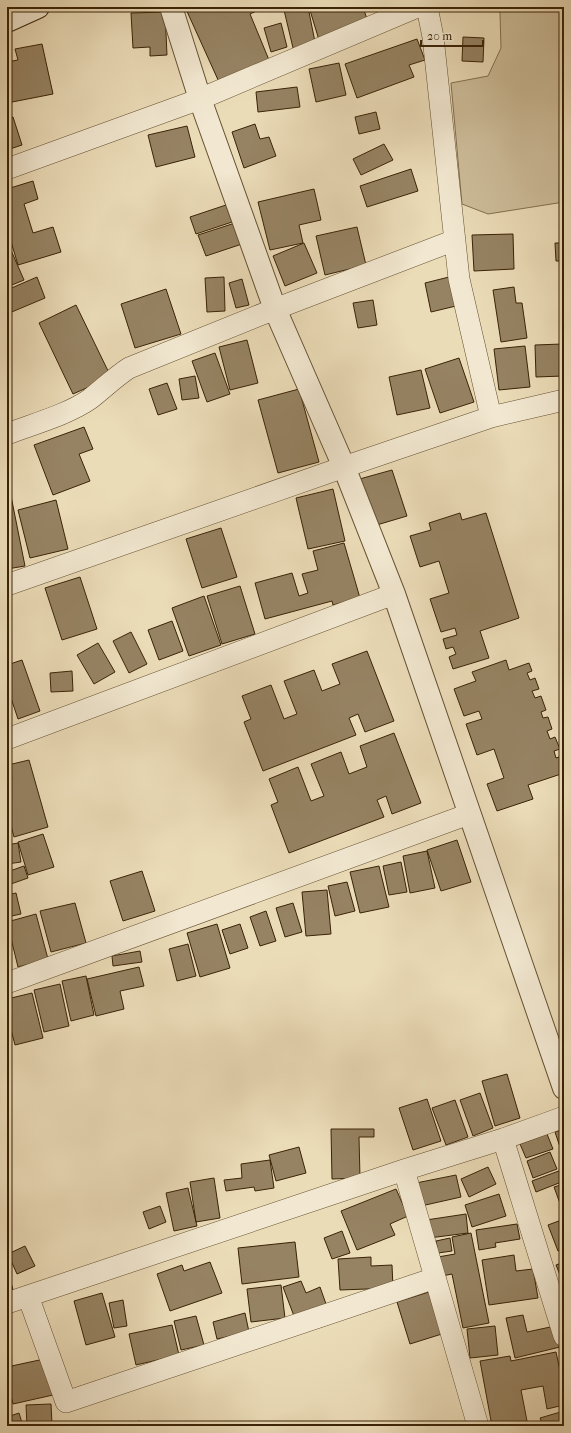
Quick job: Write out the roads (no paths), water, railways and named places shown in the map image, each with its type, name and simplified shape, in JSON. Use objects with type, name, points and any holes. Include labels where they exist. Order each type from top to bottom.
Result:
[{"type":"street","points":[[7,21],[38,7]]},
{"type":"street","points":[[171,7],[200,99],[275,309],[344,467],[394,594],[564,1088]]},
{"type":"street","points":[[7,169],[200,99],[417,7]]},
{"type":"street","points":[[427,7],[433,37],[459,280],[491,417]]},
{"type":"street","points":[[7,434],[70,410],[89,400],[118,375],[129,368],[275,309],[455,240]]},
{"type":"street","points":[[7,585],[491,417],[564,400]]},
{"type":"street","points":[[7,738],[394,594]]},
{"type":"street","points":[[8,979],[469,814]]},
{"type":"street","points":[[7,1303],[404,1170],[503,1139],[564,1117]]},
{"type":"street","points":[[503,1139],[564,1336]]},
{"type":"street","points":[[404,1170],[478,1426]]},
{"type":"street","points":[[28,1296],[66,1402],[435,1278]]}]
